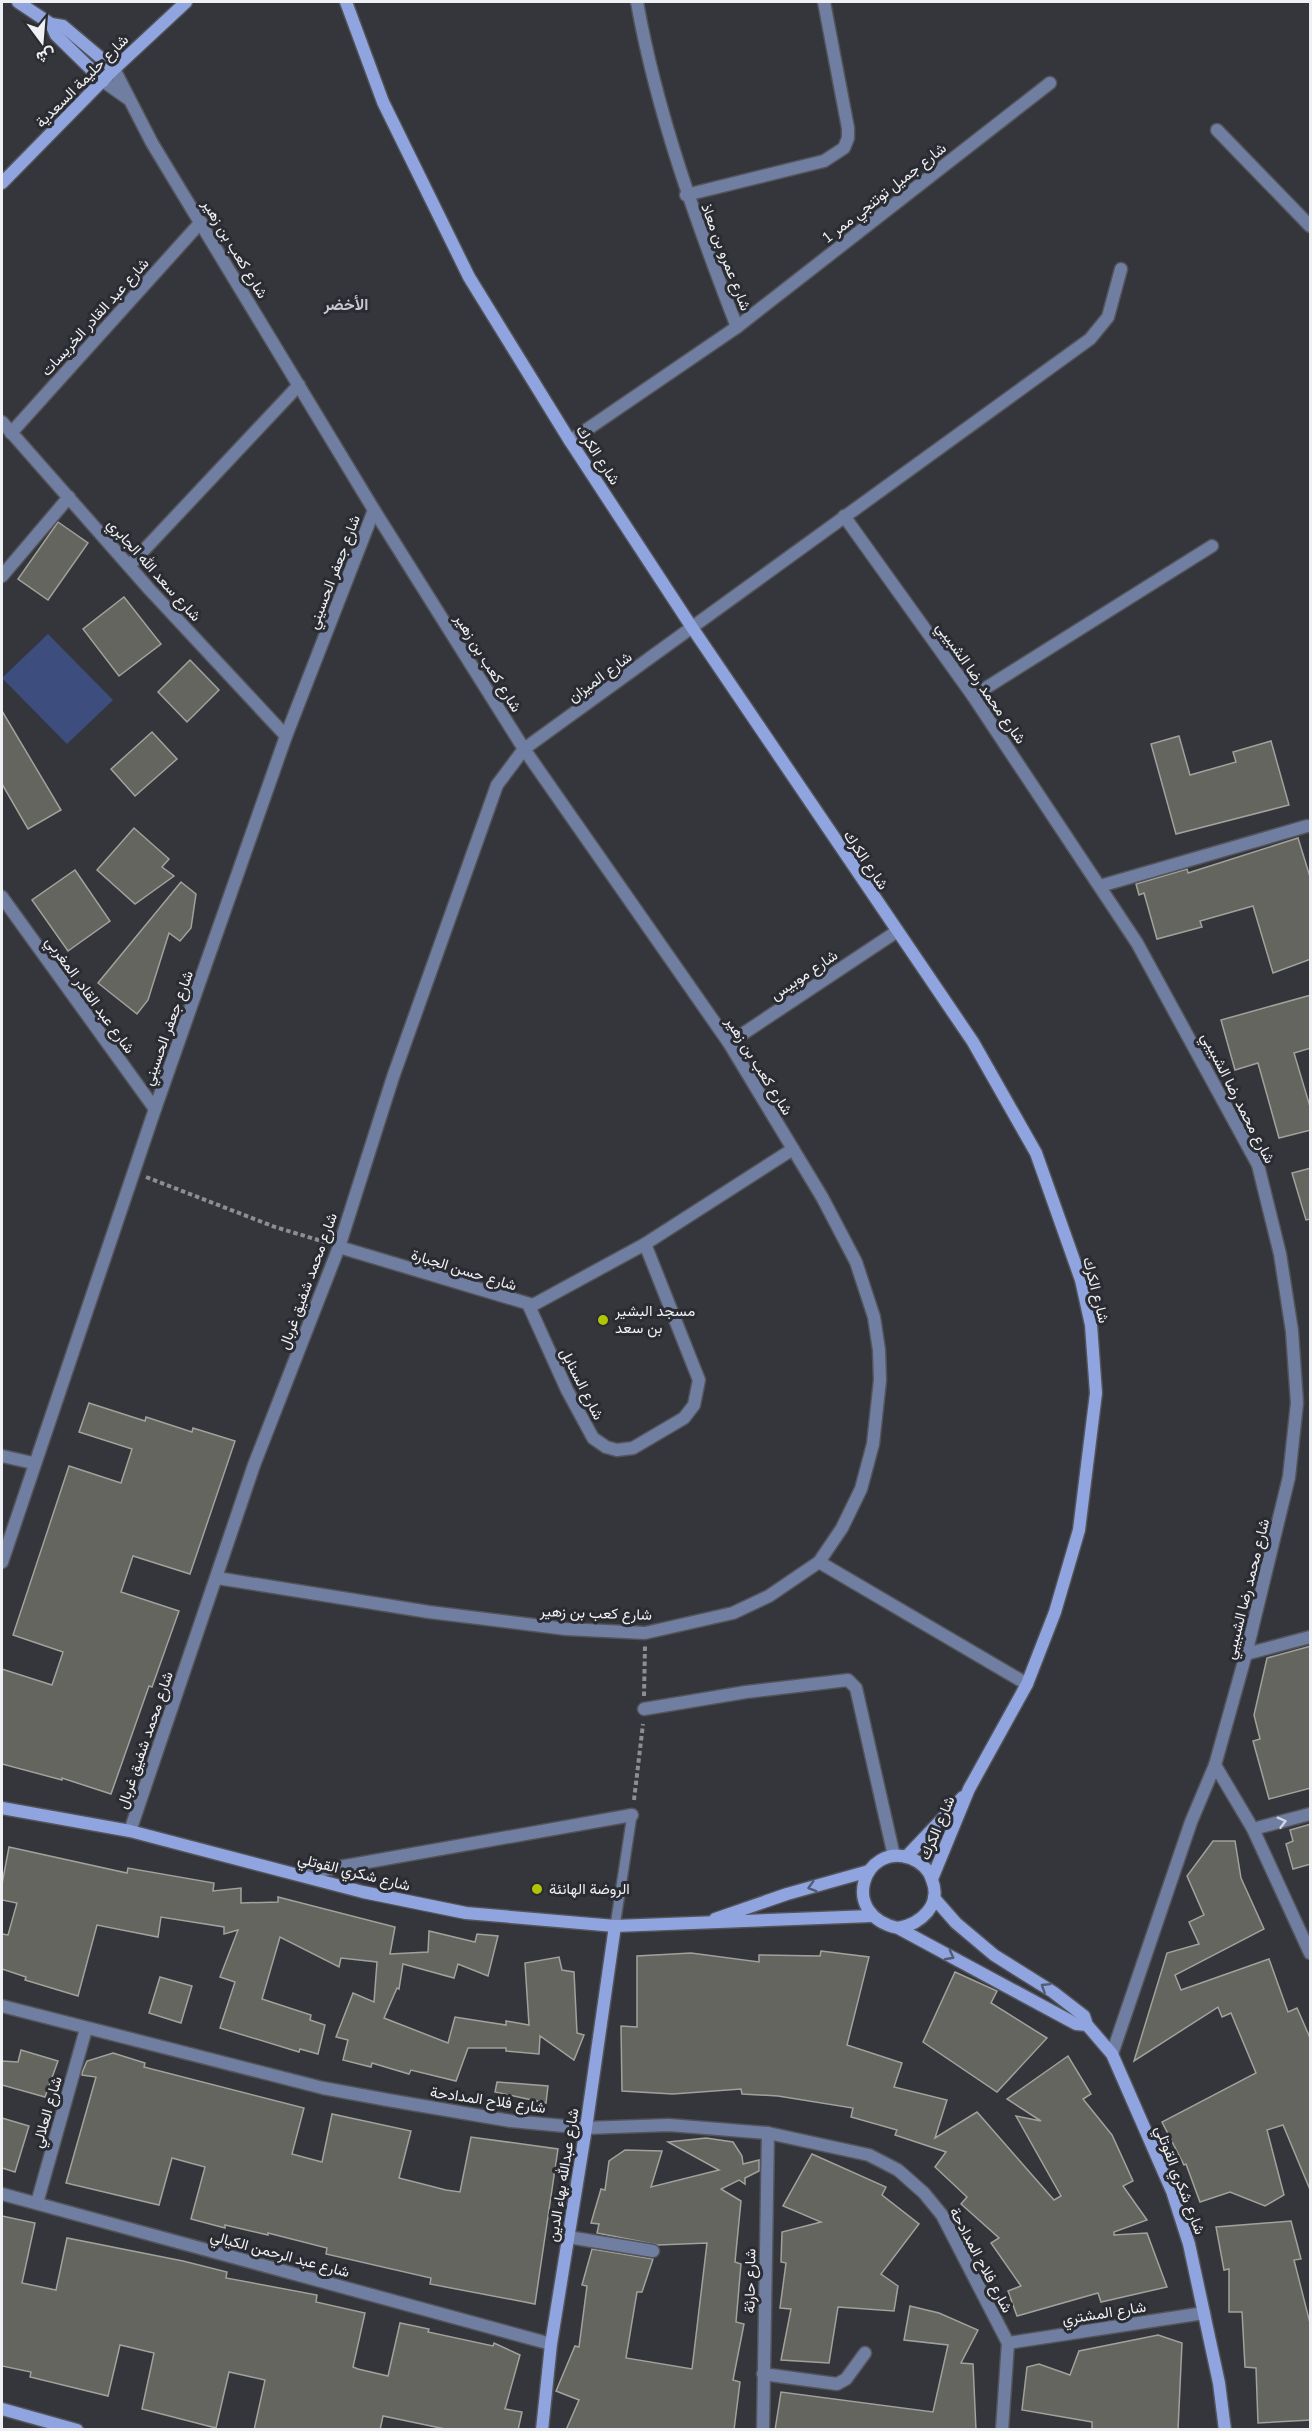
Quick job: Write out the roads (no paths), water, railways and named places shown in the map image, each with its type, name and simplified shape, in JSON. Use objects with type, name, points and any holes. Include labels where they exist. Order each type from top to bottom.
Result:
[{"type":"street","points":[[18,2],[51,24],[63,26],[82,39],[114,69]]},
{"type":"street","name":"شارع حليمة السعدية","points":[[2,183],[114,69],[186,2]]},
{"type":"street","name":"شارع الكرك","points":[[346,2],[383,102],[469,277],[570,441],[693,628],[896,932],[973,1042],[1036,1153],[1081,1280],[1091,1325],[1096,1393],[1079,1530],[1055,1612],[1027,1684],[969,1789],[932,1879]]},
{"type":"street","name":"شارع عمرو بن معاذ","points":[[570,441],[736,327],[686,195],[664,118],[637,2]]},
{"type":"street","points":[[686,195],[824,161],[844,148],[848,138],[848,128],[824,2]]},
{"type":"street","points":[[51,24],[56,35],[103,81]]},
{"type":"street","name":"شارع كعب بن زهير","points":[[114,69],[127,98],[374,510],[524,749],[729,1043],[793,1149],[856,1262],[874,1317],[879,1350],[880,1380],[873,1444],[861,1489],[842,1528],[819,1562],[769,1596],[733,1613],[645,1633],[566,1629],[429,1612],[217,1578]]},
{"type":"street","name":"شارع كعب بن زهير","points":[[103,81],[127,98]]},
{"type":"street","name":"شارع جميل توتنجي ممر 1","points":[[736,327],[1050,83]]},
{"type":"street","points":[[1217,130],[1311,226]]},
{"type":"street","name":"شارع عبد القادر الخريسات","points":[[11,433],[201,222]]},
{"type":"street","points":[[693,628],[1090,339],[1107,317],[1121,268]]},
{"type":"street","points":[[129,566],[299,385]]},
{"type":"street","name":"شارع سعد الله الجابري","points":[[2,422],[129,566],[286,736]]},
{"type":"street","points":[[2,576],[69,497]]},
{"type":"street","name":"شارع جعفر الحسيني","points":[[2,1562],[33,1463],[154,1109],[286,736],[374,510]]},
{"type":"street","name":"شارع محمد رضا الشبيبي","points":[[844,516],[973,696],[1137,943],[1258,1165],[1280,1254],[1292,1331],[1297,1403],[1289,1477],[1246,1654],[1215,1765],[1191,1822],[1112,2054]]},
{"type":"street","points":[[973,696],[1212,546]]},
{"type":"street","name":"شارع الميزان","points":[[524,749],[693,628]]},
{"type":"street","name":"شارع محمد شفيق غربال","points":[[130,1831],[254,1465],[339,1247],[393,1077],[492,794],[505,772],[524,749]]},
{"type":"street","points":[[1100,886],[1306,826]]},
{"type":"street","name":"شارع عبد القادر المغربي","points":[[2,897],[154,1109]]},
{"type":"street","name":"شارع موبيس","points":[[729,1043],[896,932]]},
{"type":"street","name":"شارع حسن الجبارة","points":[[339,1247],[530,1306],[645,1244],[793,1149]]},
{"type":"street","name":"شارع السنابل","points":[[530,1306],[567,1390],[593,1438],[606,1447],[617,1450],[633,1448],[684,1418],[694,1405],[699,1380],[645,1244]]},
{"type":"street","points":[[2,1455],[33,1463]]},
{"type":"street","points":[[819,1562],[1027,1684]]},
{"type":"street","points":[[1246,1654],[1311,1637]]},
{"type":"street","points":[[644,1708],[747,1692],[848,1680],[856,1688],[900,1856]]},
{"type":"street","points":[[1215,1765],[1253,1829],[1311,1953]]},
{"type":"street","name":"شارع الكرك","points":[[900,1856],[969,1789]]},
{"type":"street","name":"شارع شكري القوتلي","points":[[2,1809],[130,1831],[363,1892],[466,1913],[615,1926],[871,1916]]},
{"type":"street","points":[[1253,1829],[1311,1814]]},
{"type":"street","points":[[300,1874],[632,1815]]},
{"type":"street","points":[[900,1856],[926,1869],[932,1879],[934,1898],[930,1910],[922,1920],[898,1928],[883,1925],[871,1916],[862,1894],[869,1871],[880,1861],[900,1856]]},
{"type":"street","name":"شارع شكري القوتلي","points":[[704,1923],[787,1894],[869,1871]]},
{"type":"street","name":"شارع شكري القوتلي","points":[[934,1898],[956,1923],[980,1943],[1084,2016],[1087,2025],[1112,2054],[1172,2191],[1189,2244],[1225,2430]]},
{"type":"street","name":"شارع عبدالله بهاء الدين","points":[[542,2430],[551,2344],[586,2128],[615,1926]]},
{"type":"street","name":"شارع شكري القوتلي","points":[[898,1928],[1076,2024],[1087,2025]]},
{"type":"street","name":"شارع فلاح المدادحة","points":[[2,2006],[323,2088],[511,2121],[586,2128],[669,2125],[768,2133],[869,2155],[898,2170],[924,2193],[942,2215],[1008,2343]]},
{"type":"street","name":"شارع العلالي","points":[[37,2203],[86,2029]]},
{"type":"street","name":"شارع حارثة","points":[[763,2430],[768,2133]]},
{"type":"street","name":"شارع عبد الرحمن الكيالي","points":[[2,2194],[551,2344]]},
{"type":"street","points":[[568,2237],[653,2251]]},
{"type":"street","name":"شارع المشتري","points":[[1008,2343],[1204,2313]]},
{"type":"street","points":[[1002,2430],[1008,2343]]},
{"type":"street","points":[[763,2374],[837,2384],[846,2379],[865,2353]]},
{"type":"street","points":[[2,2409],[77,2430]]},
{"type":"lane","points":[[615,1926],[632,1815]]},
{"type":"place","name":"مسجد البشير بن سعد","points":[[603,1320]]},
{"type":"place","name":"الروضة الهانئة","points":[[537,1889]]},
{"type":"district","name":"الأخضر","points":[[346,304]]}]
